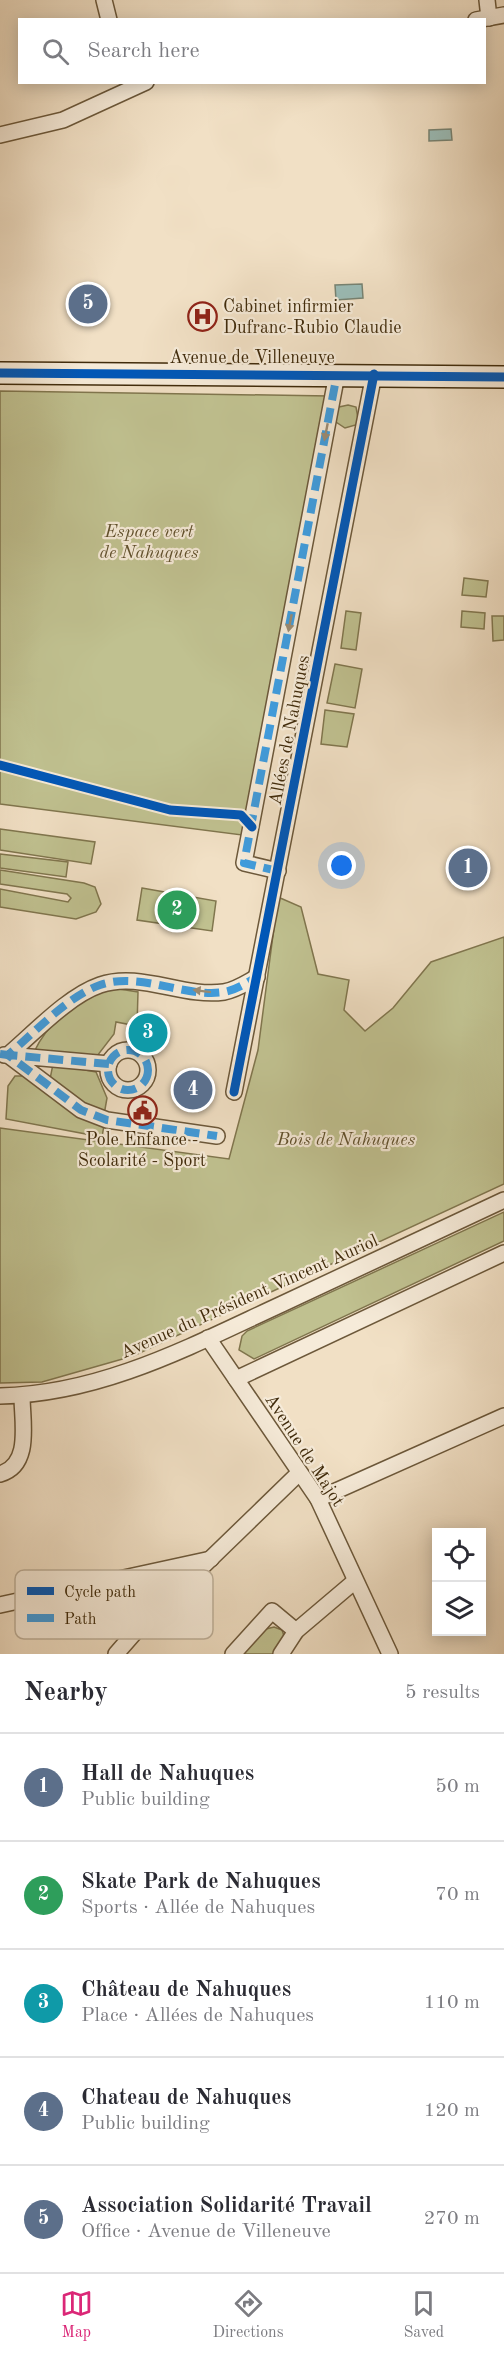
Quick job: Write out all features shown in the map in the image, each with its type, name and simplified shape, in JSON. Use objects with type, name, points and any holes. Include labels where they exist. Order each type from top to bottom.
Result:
[{"type":"main road","name":"Avenue de Villeneuve","points":[[0,373],[374,374],[504,377]]},
{"type":"street","points":[[104,0],[108,18]]},
{"type":"street","points":[[487,0],[489,18]]},
{"type":"street","points":[[0,135],[63,120],[127,86]]},
{"type":"street","name":"Allées de Nahuques","points":[[278,872],[244,863],[337,374]]},
{"type":"street","name":"Allées de Nahuques","points":[[234,1092],[374,374]]},
{"type":"street","points":[[4,1055],[75,999],[100,985],[126,981],[211,993],[236,989],[257,977]]},
{"type":"street","points":[[4,1055],[109,1064]]},
{"type":"street","points":[[4,1055],[81,1110],[107,1120],[217,1136]]},
{"type":"street","name":"Avenue du Président Vincent Auriol","points":[[0,1396],[22,1396],[88,1386],[131,1372],[504,1200]]},
{"type":"street","points":[[236,1379],[504,1253]]},
{"type":"street","name":"Avenue de Majot","points":[[208,1338],[298,1473],[318,1499],[390,1654]]},
{"type":"street","points":[[0,1474],[11,1471],[22,1456],[22,1396]]},
{"type":"street","points":[[318,1499],[504,1416]]},
{"type":"street","points":[[199,1570],[298,1473]]},
{"type":"street","points":[[165,1570],[211,1559]]},
{"type":"street","points":[[280,1654],[296,1631],[355,1581]]},
{"type":"street","points":[[0,1605],[15,1602]]},
{"type":"street","points":[[233,1654],[272,1611],[296,1631]]},
{"type":"street","points":[[116,1654],[128,1639]]},
{"type":"green space","name":"Espace vert de Nahuques","points":[[0,391],[329,396],[242,835],[0,804]]},
{"type":"green space","points":[[348,405],[356,407],[359,424],[345,428],[336,422],[334,412],[339,407]]},
{"type":"green space","points":[[464,578],[488,581],[486,597],[462,595]]},
{"type":"green space","points":[[346,611],[361,613],[356,650],[341,648]]},
{"type":"green space","points":[[462,611],[485,613],[484,629],[461,627]]},
{"type":"green space","points":[[492,616],[504,616],[504,640],[493,641]]},
{"type":"green space","points":[[335,664],[362,669],[355,708],[327,703]]},
{"type":"green space","points":[[325,710],[354,714],[347,747],[321,744]]},
{"type":"green space","points":[[0,829],[95,842],[91,864],[0,850]]},
{"type":"green space","points":[[0,854],[68,862],[66,877],[0,868]]},
{"type":"green space","points":[[0,870],[84,883],[95,887],[101,904],[96,912],[76,919],[0,907],[0,889],[68,902],[71,898],[67,894],[0,884]]},
{"type":"green space","points":[[142,888],[216,901],[212,931],[137,920]]},
{"type":"green space","name":"Bois de Nahuques","points":[[278,897],[301,907],[318,974],[349,980],[344,1010],[365,1031],[393,1008],[431,962],[504,937],[504,1184],[133,1356],[42,1382],[0,1383],[0,1128],[229,1159],[258,1050]]},
{"type":"green space","points":[[113,988],[138,992],[137,1026],[116,1022],[114,1034],[94,1060],[34,1052],[48,1030],[67,1011],[89,997]]},
{"type":"green space","points":[[53,1064],[96,1072],[107,1098],[104,1115],[49,1084]]},
{"type":"green space","points":[[15,1076],[27,1076],[64,1107],[104,1125],[102,1137],[6,1119],[8,1086]]},
{"type":"green space","points":[[504,1212],[504,1241],[254,1359],[239,1350],[242,1336],[247,1331]]},
{"type":"green space","points":[[274,1627],[282,1630],[284,1636],[274,1654],[242,1654],[266,1629]]},
{"type":"water","points":[[451,129],[452,140],[429,141],[429,130]]},
{"type":"water","points":[[362,284],[363,298],[336,300],[335,285]]},
{"type":"marked path","points":[[278,871],[244,863],[337,374]]},
{"type":"marked path","points":[[0,1054],[8,1055],[64,1006],[100,985],[130,981],[209,993],[233,990],[257,977]]},
{"type":"marked path","points":[[128,1050],[136,1051],[142,1056],[147,1062],[148,1070],[147,1078],[142,1084],[136,1089],[128,1090],[120,1089],[114,1084],[109,1078],[108,1070],[109,1062],[114,1056],[120,1051],[128,1050]]},
{"type":"marked path","points":[[109,1064],[8,1055],[81,1110],[107,1120],[217,1136]]},
{"type":"cycle path","points":[[0,373],[504,377]]},
{"type":"cycle path","points":[[234,1092],[374,374]]},
{"type":"cycle path","points":[[0,765],[170,810],[241,815],[252,827]]},
{"type":"place","name":"Association Solidarité Travail","points":[[88,304]]},
{"type":"place","name":"Cabinet infirmier Dufranc-Rubio Claudie","points":[[202,316]]},
{"type":"place","name":"Hall de Nahuques","points":[[468,868]]},
{"type":"place","name":"Skate Park de Nahuques","points":[[177,910]]},
{"type":"place","name":"Château de Nahuques","points":[[148,1033]]},
{"type":"place","name":"Chateau de Nahuques","points":[[193,1090]]},
{"type":"place","name":"Pole Enfance - Scolarité - Sport","points":[[142,1110]]}]
